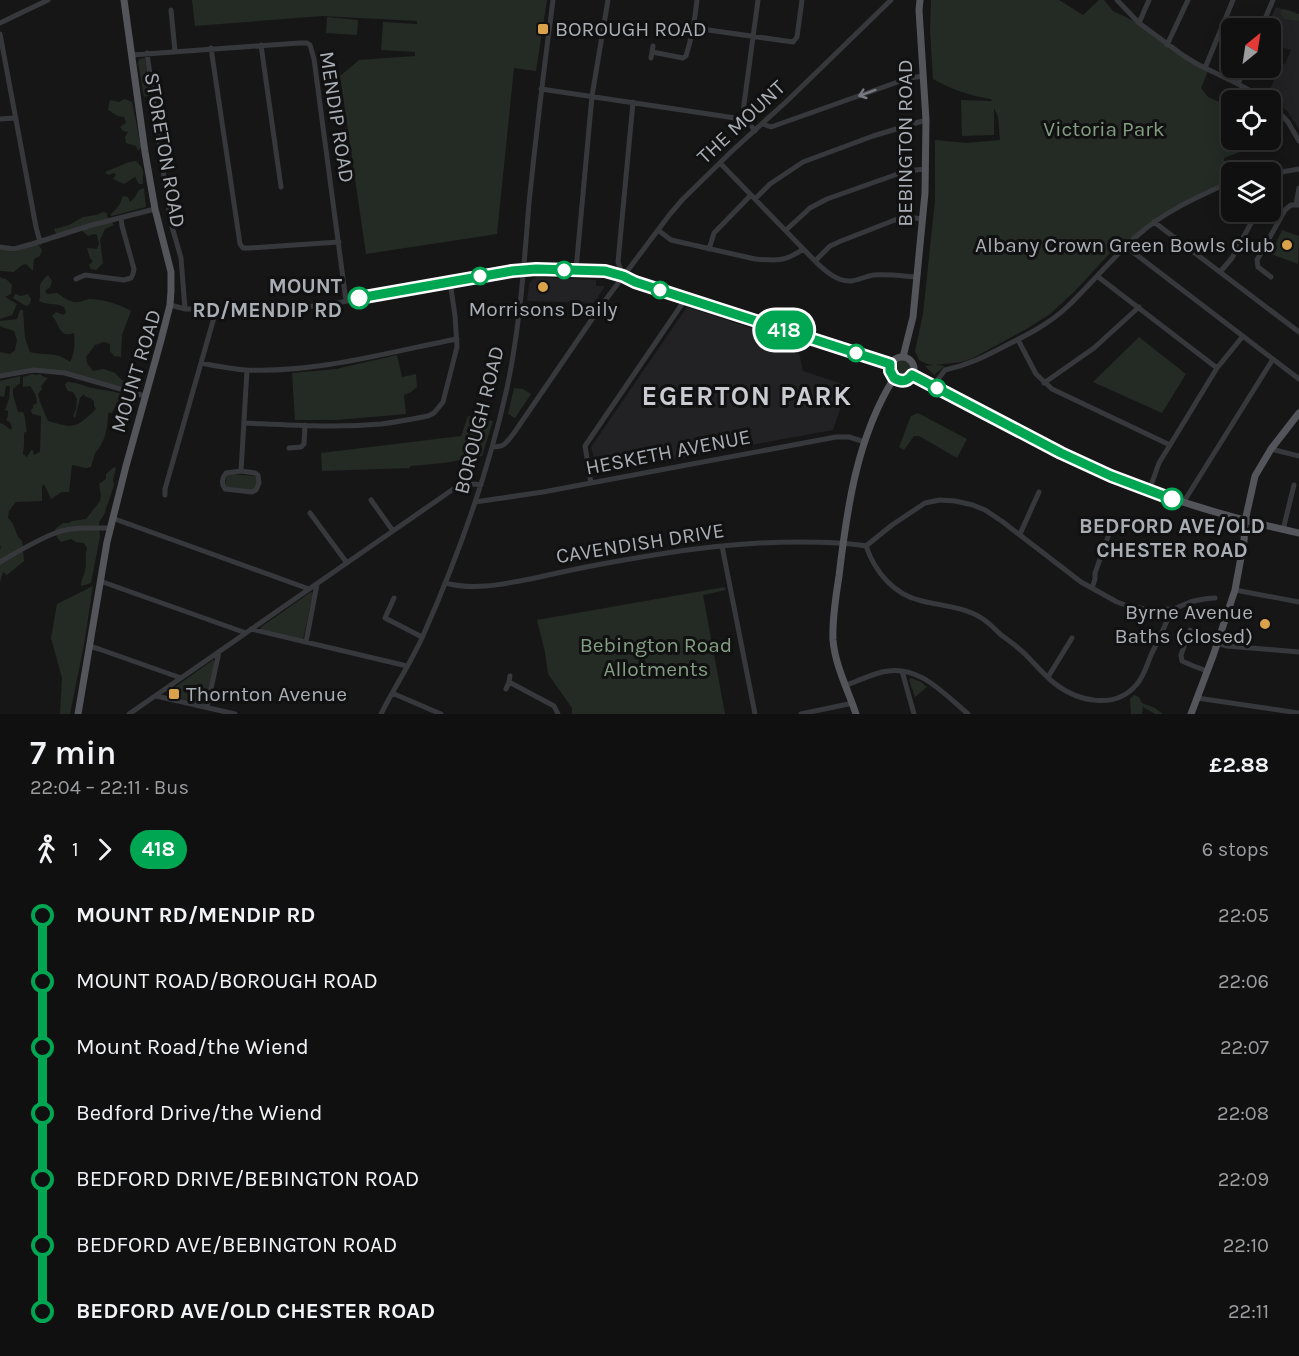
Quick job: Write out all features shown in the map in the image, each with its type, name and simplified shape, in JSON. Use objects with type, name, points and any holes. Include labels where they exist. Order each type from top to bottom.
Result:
[{"type":"main road","name":"STORETON ROAD","points":[[124,0],[145,152],[155,209],[171,272],[170,305]]},
{"type":"main road","name":"BEBINGTON ROAD","points":[[903,357],[913,316],[926,170],[920,0]]},
{"type":"main road","name":"MOUNT ROAD","points":[[78,714],[112,518],[170,305]]},
{"type":"main road","points":[[896,358],[907,358],[913,363],[912,375],[903,381],[894,378],[890,371],[890,364],[896,358]]},
{"type":"main road","points":[[912,375],[1068,457],[1149,491],[1245,521],[1299,533]]},
{"type":"main road","points":[[856,714],[835,652],[834,617],[849,501],[865,442],[878,407],[894,378]]},
{"type":"main road","points":[[1191,714],[1235,590],[1244,541],[1245,521],[1255,476],[1271,449],[1299,413]]},
{"type":"street","points":[[0,22],[48,0]]},
{"type":"street","name":"BOROUGH ROAD","points":[[381,714],[412,657],[445,583],[476,502],[492,447],[513,359],[541,89],[553,0]]},
{"type":"street","points":[[576,270],[592,96],[608,0]]},
{"type":"street","points":[[652,52],[683,58],[687,53],[694,28],[698,0]]},
{"type":"street","points":[[742,119],[758,0]]},
{"type":"street","points":[[694,28],[793,42],[797,37],[802,0]]},
{"type":"street","name":"THE MOUNT","points":[[492,447],[501,447],[506,443],[623,276],[683,199],[891,0]]},
{"type":"street","points":[[1117,0],[1139,23],[1167,45],[1205,68],[1249,90]]},
{"type":"street","points":[[1139,23],[1149,0]]},
{"type":"street","points":[[1167,45],[1188,0]]},
{"type":"street","points":[[1205,68],[1233,0]]},
{"type":"street","points":[[1265,18],[1272,0]]},
{"type":"street","points":[[171,10],[175,51]]},
{"type":"street","points":[[173,26],[180,25]]},
{"type":"street","points":[[0,34],[40,242]]},
{"type":"street","name":"MENDIP ROAD","points":[[132,55],[261,45],[304,43],[310,45],[346,301]]},
{"type":"street","points":[[261,45],[281,187]]},
{"type":"street","points":[[211,48],[240,244],[243,248],[249,249],[339,242]]},
{"type":"street","name":"STORETON ROAD","points":[[147,53],[167,200],[181,258],[185,309]]},
{"type":"street","points":[[763,124],[771,127],[909,78],[923,76]]},
{"type":"street","points":[[1238,84],[1241,78]]},
{"type":"street","points":[[541,89],[742,119],[748,122],[755,131]]},
{"type":"street","points":[[623,276],[618,264],[633,102]]},
{"type":"street","points":[[1281,115],[1299,141]]},
{"type":"street","points":[[0,119],[16,118]]},
{"type":"street","points":[[709,249],[714,233],[753,197],[803,162],[902,126],[926,120]]},
{"type":"street","points":[[720,163],[828,273],[844,280],[885,274],[917,277]]},
{"type":"street","points":[[1281,173],[1299,169]]},
{"type":"street","points":[[786,230],[810,208],[827,199],[906,171],[926,170]]},
{"type":"street","points":[[933,386],[945,370],[974,362],[1042,326],[1059,313],[1125,246],[1154,222],[1180,206],[1221,187]]},
{"type":"street","points":[[1271,277],[1258,267],[1257,260],[1285,210],[1297,205],[1299,188]]},
{"type":"street","points":[[0,247],[14,249],[92,225],[155,209]]},
{"type":"street","points":[[76,279],[85,274],[124,280],[131,278],[134,269],[121,218]]},
{"type":"street","points":[[814,261],[830,246],[900,218],[923,219]]},
{"type":"street","points":[[1154,222],[1299,332]]},
{"type":"street","points":[[1220,272],[1232,258],[1252,222]]},
{"type":"street","points":[[658,230],[671,240],[755,259],[784,259],[792,257],[803,249]]},
{"type":"street","points":[[1125,246],[1299,379]]},
{"type":"street","name":"MOUNT ROAD","points":[[170,305],[185,309],[281,309],[322,305],[524,270],[605,271],[890,364]]},
{"type":"street","points":[[1097,276],[1217,368]]},
{"type":"street","points":[[244,423],[305,426],[384,424],[434,413],[443,402],[457,347],[450,281]]},
{"type":"street","points":[[591,483],[585,446],[684,298]]},
{"type":"street","points":[[1044,384],[1094,348],[1138,307]]},
{"type":"street","points":[[165,495],[215,309]]},
{"type":"street","points":[[1149,491],[1170,445],[1217,368],[1243,336]]},
{"type":"street","points":[[201,363],[247,370],[293,368],[341,362],[457,339]]},
{"type":"street","points":[[1018,340],[1036,374],[1044,384],[1170,445]]},
{"type":"street","points":[[1183,503],[1274,359]]},
{"type":"street","points":[[0,376],[34,370],[65,373],[145,396]]},
{"type":"street","points":[[241,471],[247,370]]},
{"type":"street","points":[[289,448],[302,447],[305,426]]},
{"type":"street","name":"HESKETH AVENUE","points":[[476,502],[543,492],[836,437],[849,437],[865,442]]},
{"type":"street","points":[[1271,449],[1299,456]]},
{"type":"street","points":[[241,471],[258,475],[259,483],[256,490],[252,492],[225,489],[223,477],[226,473],[241,471]]},
{"type":"street","points":[[129,714],[462,484],[481,484]]},
{"type":"street","points":[[1283,530],[1294,485]]},
{"type":"street","points":[[1020,534],[1039,492]]},
{"type":"street","points":[[371,500],[393,531]]},
{"type":"street","points":[[843,542],[866,546],[925,502],[955,501],[979,507],[1004,522],[1081,582],[1131,608],[1164,611],[1186,603],[1215,598]]},
{"type":"street","points":[[310,513],[347,563]]},
{"type":"street","points":[[112,518],[309,589]]},
{"type":"street","points":[[0,562],[59,532],[110,528]]},
{"type":"street","points":[[1092,588],[1109,534]]},
{"type":"street","name":"CAVENDISH DRIVE","points":[[445,583],[460,587],[505,584],[660,554],[722,546],[783,542],[843,542]]},
{"type":"street","points":[[722,546],[755,714]]},
{"type":"street","points":[[866,546],[874,565],[898,591],[921,601],[958,608],[983,619],[1023,652],[1055,684],[1073,694],[1091,700],[1103,701],[1117,698],[1137,685],[1172,610]]},
{"type":"street","points":[[100,581],[249,631],[407,666]]},
{"type":"street","points":[[306,642],[317,584]]},
{"type":"street","points":[[1235,590],[1299,602]]},
{"type":"street","points":[[394,598],[385,618],[422,636]]},
{"type":"street","points":[[1164,611],[1168,618]]},
{"type":"street","points":[[1190,630],[1181,655],[1182,661],[1207,671]]},
{"type":"street","points":[[1048,677],[1070,648],[1072,638]]},
{"type":"street","points":[[1217,643],[1227,646],[1299,652]]},
{"type":"street","points":[[88,646],[181,678]]},
{"type":"street","points":[[207,708],[219,652]]},
{"type":"street","points":[[846,685],[882,672],[902,670],[926,679],[968,714]]},
{"type":"street","points":[[902,670],[914,714]]},
{"type":"street","points":[[506,689],[510,679],[554,706],[558,714]]},
{"type":"street","points":[[392,693],[441,714]]},
{"type":"street","points":[[156,696],[235,714]]},
{"type":"street","points":[[1197,698],[1299,713]]},
{"type":"street","points":[[801,714],[853,703]]},
{"type":"shaded area","points":[[1276,7],[1299,16],[1299,129],[1288,112],[1281,106],[1281,90],[1270,90],[1275,78],[1281,78],[1281,63],[1285,64],[1291,50],[1281,47],[1281,18],[1271,18]]},
{"type":"shaded area","points":[[537,277],[596,280],[596,286],[604,286],[604,288],[594,303],[527,301],[529,284]]},
{"type":"shaded area","points":[[687,307],[797,343],[803,371],[848,386],[833,430],[598,473],[591,447]]},
{"type":"green space","points":[[192,0],[547,0],[536,71],[514,68],[497,234],[366,254],[340,76],[359,60],[415,56],[415,52],[381,50],[383,22],[417,24],[417,21],[322,16],[195,26]]},
{"type":"green space","name":"Victoria Park","points":[[931,0],[1059,0],[1083,15],[1099,0],[1104,0],[1113,11],[1138,23],[1208,71],[1201,88],[1208,97],[1221,103],[1221,150],[1246,150],[1224,158],[1225,162],[1221,162],[1221,186],[1180,205],[1109,254],[1050,314],[973,358],[935,365],[945,366],[934,375],[925,366],[934,365],[919,360],[915,351],[923,314],[935,200],[935,140],[967,143],[1000,140],[998,117],[994,108],[994,135],[962,136],[961,100],[992,101],[961,92],[933,79]]},
{"type":"green space","points":[[1281,10],[1299,14],[1299,21],[1284,19]]},
{"type":"green space","points":[[327,17],[358,20],[357,35],[326,33]]},
{"type":"green space","points":[[145,58],[150,95],[144,97],[138,63],[139,59]]},
{"type":"green space","points":[[125,99],[132,102],[141,147],[138,151],[136,146],[126,143],[125,137],[128,132],[123,131],[120,127],[126,123],[124,117],[108,110],[110,100],[119,102]]},
{"type":"green space","points":[[136,161],[143,170],[143,184],[139,184],[135,177],[124,184],[113,179],[116,175],[114,173],[108,175],[105,172],[129,162]]},
{"type":"green space","points":[[144,188],[146,207],[110,215],[118,207],[123,196],[128,197],[130,202],[139,190]]},
{"type":"green space","points":[[107,213],[114,225],[105,229],[100,240],[103,263],[96,270],[91,269],[89,265],[93,261],[87,248],[97,249],[99,244],[97,235],[88,236],[79,228],[56,234],[54,229],[69,225],[83,217]]},
{"type":"green space","name":"Albany Crown Green Bowls Club","points":[[1282,230],[1299,236],[1298,264],[1271,254]]},
{"type":"green space","points":[[38,244],[42,250],[40,256],[34,259],[33,271],[26,264],[14,272],[0,271],[0,248],[14,252]]},
{"type":"green space","points":[[48,275],[52,281],[50,287],[45,291],[47,294],[57,293],[76,302],[89,299],[105,301],[131,311],[122,335],[121,357],[114,356],[110,351],[110,344],[104,342],[95,345],[86,357],[93,371],[104,369],[115,373],[122,380],[137,384],[137,389],[65,371],[0,374],[0,352],[10,354],[15,350],[17,340],[14,331],[0,326],[0,321],[17,319],[20,310],[23,310],[25,338],[30,352],[55,355],[70,362],[74,348],[74,333],[62,332],[52,316],[56,312],[64,315],[66,312],[64,307],[39,301],[40,285]]},
{"type":"green space","points":[[0,276],[12,285],[11,294],[5,297],[17,304],[12,315],[0,319]]},
{"type":"green space","points":[[15,294],[21,296],[28,294],[31,299],[30,304],[26,306],[13,298]]},
{"type":"green space","points":[[1139,337],[1186,374],[1162,413],[1093,382]]},
{"type":"green space","points":[[397,355],[402,377],[416,374],[417,387],[404,395],[406,414],[336,420],[295,420],[292,373],[336,369]]},
{"type":"green space","points":[[902,359],[908,362],[911,368],[908,374],[902,377],[896,374],[893,368],[896,362]]},
{"type":"green space","points":[[40,374],[48,378],[38,394],[48,421],[57,424],[75,425],[96,409],[94,401],[84,394],[80,398],[75,418],[73,416],[77,399],[73,392],[68,391],[65,385],[67,382],[120,394],[135,402],[130,421],[122,419],[125,408],[121,406],[116,405],[112,413],[108,413],[105,434],[91,467],[72,465],[69,492],[62,492],[51,499],[44,484],[42,501],[16,502],[9,511],[8,518],[22,541],[24,561],[7,575],[3,572],[0,582],[0,423],[11,430],[12,428],[10,422],[6,420],[8,411],[5,410],[10,386],[6,386],[4,397],[0,396],[0,381],[20,376],[20,383],[13,389],[13,395],[18,412],[23,412],[25,417],[27,431],[24,433],[23,454],[27,457],[32,449],[34,455],[40,452],[41,416],[32,414],[33,405],[37,403],[34,392],[30,386],[23,387],[23,377]]},
{"type":"green space","points":[[514,388],[523,389],[531,394],[515,418],[508,414]]},
{"type":"green space","points":[[918,413],[967,439],[957,458],[919,436],[914,436],[904,450],[899,447],[911,416]]},
{"type":"green space","points":[[468,416],[493,421],[482,456],[410,466],[410,468],[322,471],[321,453],[461,436]]},
{"type":"green space","points":[[114,467],[116,468],[114,485],[104,515],[99,522],[100,537],[91,583],[81,586],[86,567],[87,548],[84,543],[71,539],[61,542],[55,529],[63,523],[86,519],[100,501],[99,484],[106,479],[106,474]]},
{"type":"green space","points":[[227,475],[255,476],[257,485],[254,490],[225,487]]},
{"type":"green space","points":[[93,586],[70,714],[60,714],[62,678],[51,638],[57,604]]},
{"type":"green space","name":"Bebington Road Allotments","points":[[725,587],[726,590],[703,595],[725,714],[572,714],[572,708],[548,674],[537,620]]},
{"type":"green space","points":[[311,592],[313,593],[303,640],[261,629],[261,627]]},
{"type":"green space","points":[[213,660],[215,661],[205,705],[168,695],[168,692]]},
{"type":"green space","points":[[911,678],[927,687],[915,697],[909,680]]},
{"type":"green space","points":[[1134,695],[1139,697],[1142,703],[1163,714],[1155,714],[1143,707],[1142,714],[1131,714],[1130,699]]},
{"type":"bus line","name":"418","points":[[359,298],[512,271],[536,269],[607,272],[890,364],[891,375],[899,381],[908,379],[912,375],[1061,453],[1111,476],[1172,499]]},
{"type":"place","name":"BOROUGH ROAD","points":[[543,29]]},
{"type":"place","name":"Albany Crown Green Bowls Club","points":[[1287,245]]},
{"type":"place","name":"Morrisons Daily","points":[[543,287]]},
{"type":"place","name":"MOUNT RD/MENDIP RD","points":[[359,298]]},
{"type":"place","name":"BEDFORD AVE/OLD CHESTER ROAD","points":[[1172,499]]},
{"type":"place","name":"Byrne Avenue Baths (closed)","points":[[1265,624]]},
{"type":"place","name":"Thornton Avenue","points":[[174,694]]},
{"type":"district","name":"EGERTON PARK","points":[[747,396]]}]
